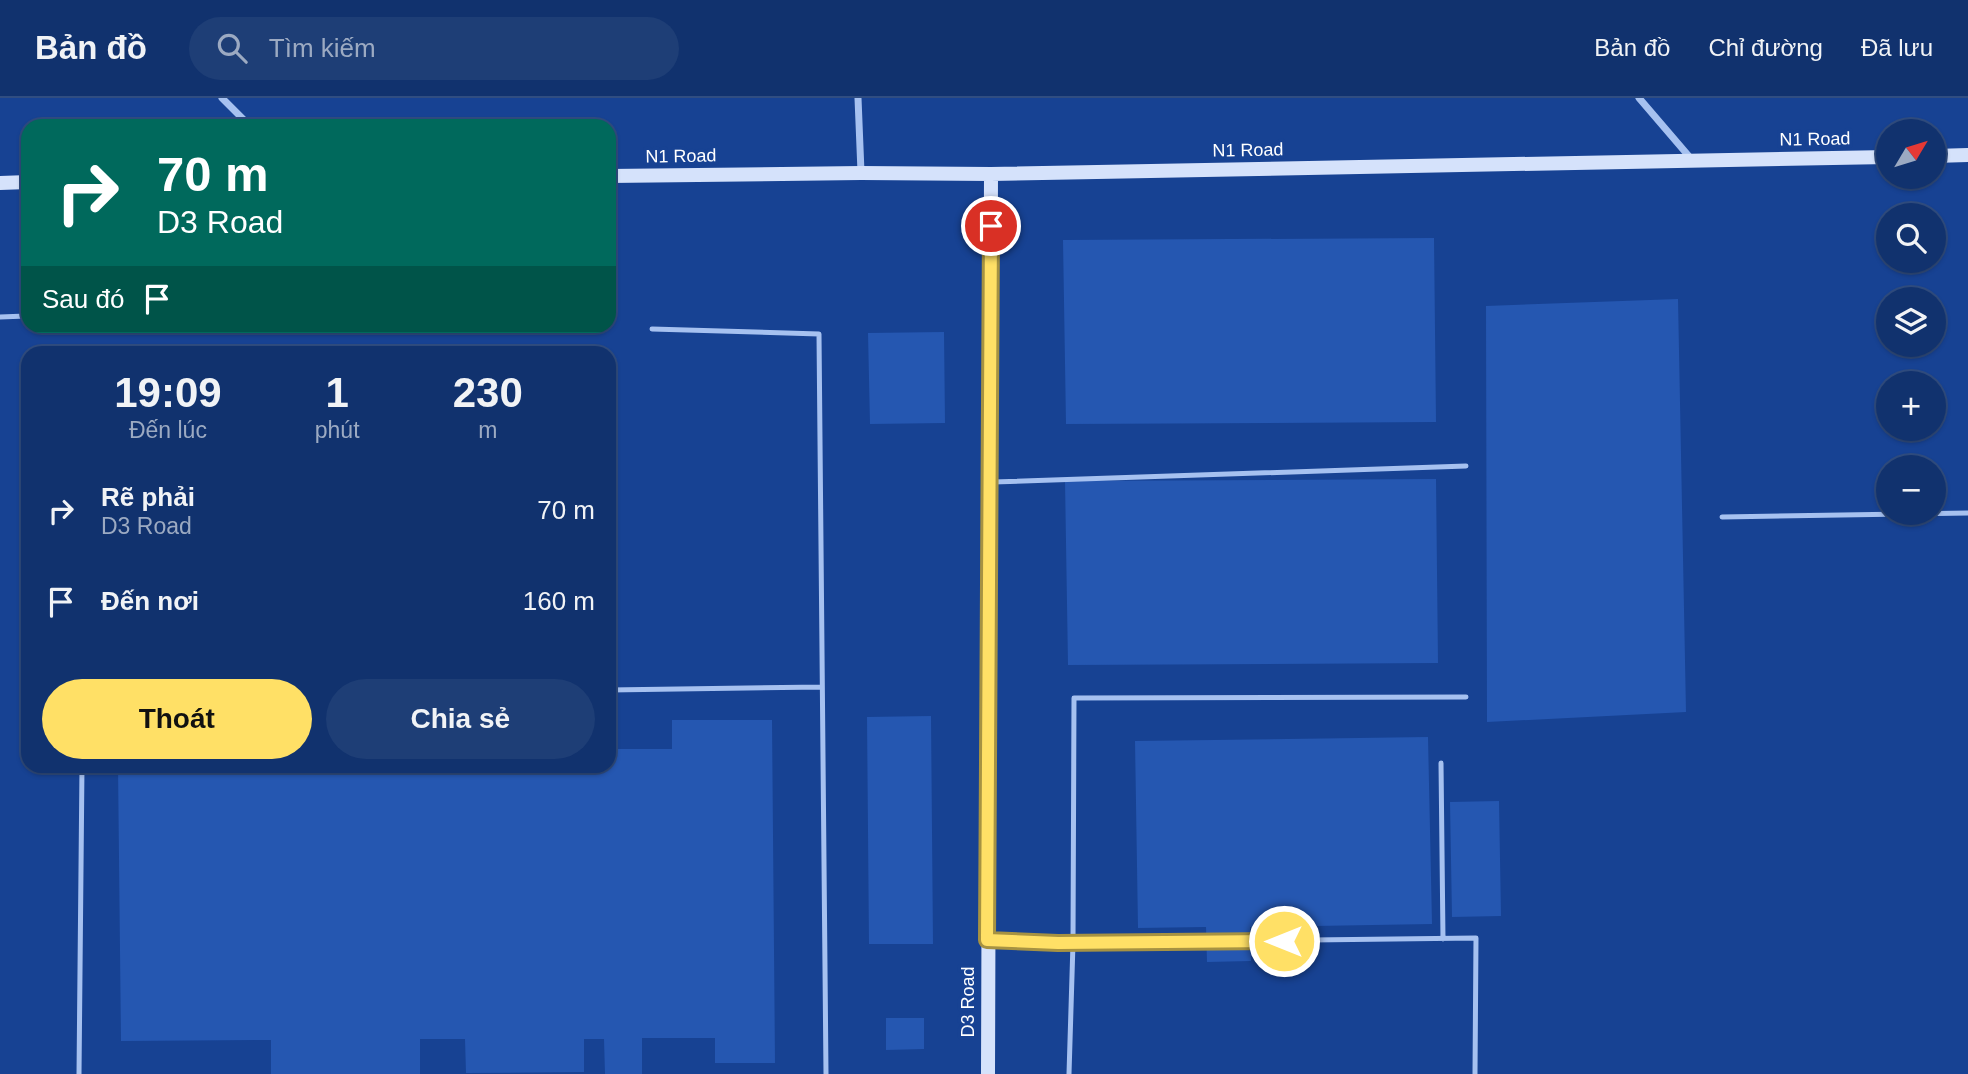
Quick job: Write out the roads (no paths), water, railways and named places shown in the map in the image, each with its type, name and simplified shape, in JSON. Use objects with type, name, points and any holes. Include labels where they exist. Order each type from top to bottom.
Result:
[{"type":"street","points":[[222,98],[243,119]]},
{"type":"street","points":[[858,98],[861,173]]},
{"type":"street","points":[[1639,98],[1693,161]]},
{"type":"street","points":[[1946,156],[1968,155]]},
{"type":"street","name":"N1 Road","points":[[616,176],[991,174],[1876,157]]},
{"type":"street","name":"D3 Road","points":[[988,1074],[991,174]]},
{"type":"street","points":[[0,183],[21,183]]},
{"type":"lane","points":[[0,317],[21,316]]},
{"type":"lane","points":[[652,328],[819,334],[825,1074]]},
{"type":"lane","points":[[989,482],[1465,466]]},
{"type":"lane","points":[[1723,517],[1968,513]]},
{"type":"lane","points":[[616,691],[822,687]]},
{"type":"lane","points":[[1069,1074],[1073,943],[1074,698],[1466,697]]},
{"type":"lane","points":[[1441,762],[1443,939]]},
{"type":"lane","points":[[79,1074],[82,773]]},
{"type":"lane","points":[[987,940],[1073,943],[1476,938],[1475,1074]]}]
